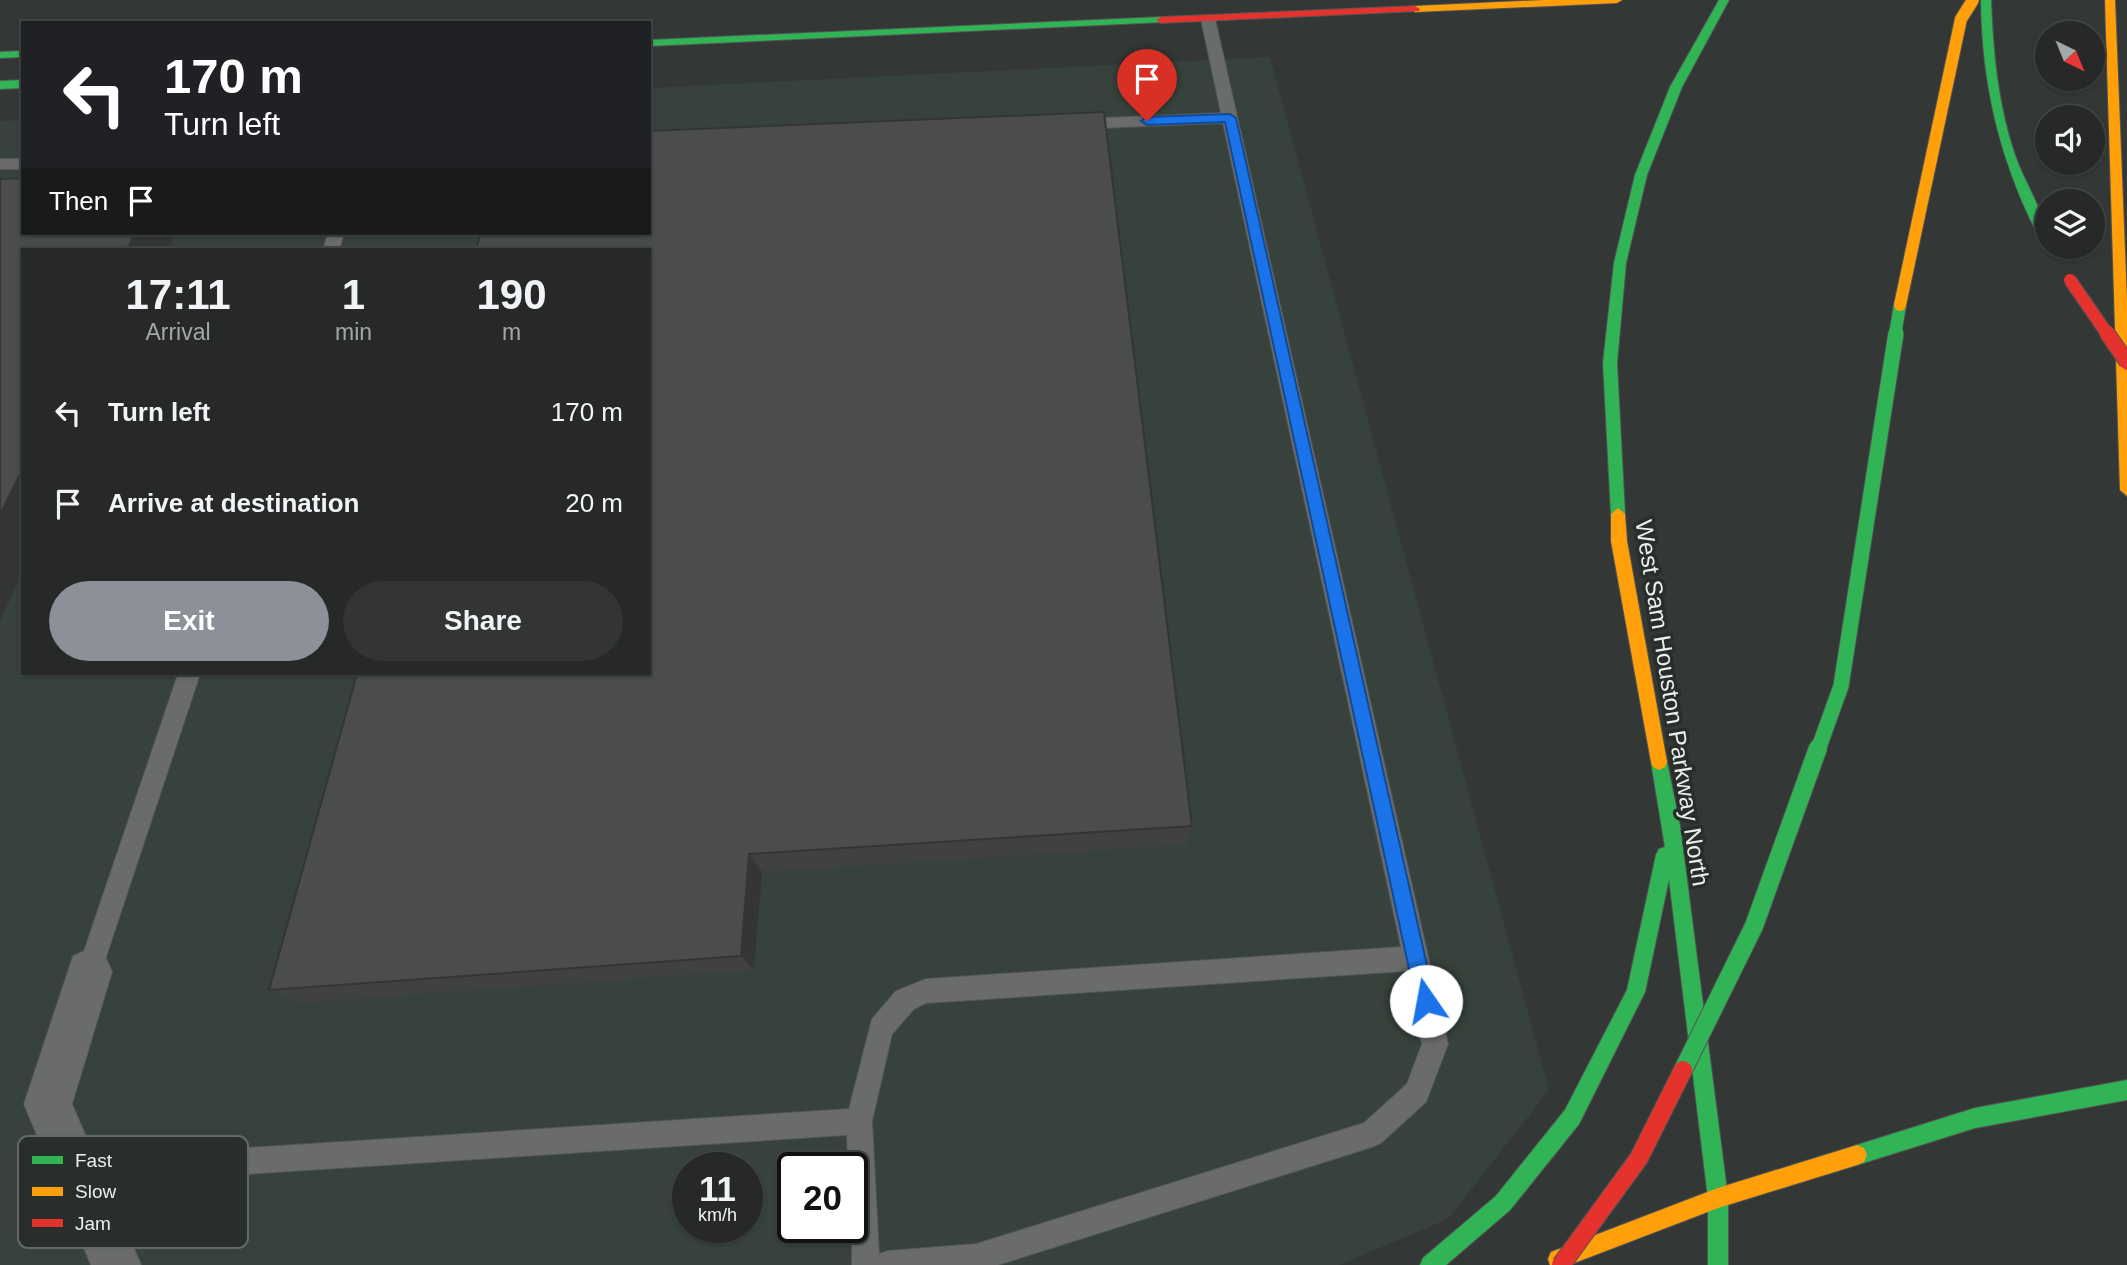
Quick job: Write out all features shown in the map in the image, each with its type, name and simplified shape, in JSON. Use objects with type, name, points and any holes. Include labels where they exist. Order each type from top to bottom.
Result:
[{"type":"main road","points":[[651,43],[1208,19],[1387,6],[1617,0]]},
{"type":"main road","name":"West Sam Houston Parkway North","points":[[1718,1265],[1718,1198],[1671,826],[1619,541],[1610,363],[1620,263],[1641,175],[1676,87],[1724,0]]},
{"type":"main road","points":[[1561,1265],[1639,1158],[1754,926],[1841,686],[1898,312],[1961,19],[1973,0]]},
{"type":"main road","points":[[1986,0],[1987,73],[1994,109],[2004,148],[2035,218]]},
{"type":"main road","points":[[2110,0],[2127,490]]},
{"type":"main road","points":[[0,55],[21,54]]},
{"type":"main road","points":[[0,85],[21,84]]},
{"type":"main road","points":[[2057,259],[2127,362]]},
{"type":"main road","points":[[1430,1265],[1503,1203],[1572,1117],[1636,992],[1671,826]]},
{"type":"main road","points":[[1543,1265],[1718,1198],[1975,1118],[2127,1090]]},
{"type":"street","points":[[62,1136],[48,1104],[89,972]]},
{"type":"street","points":[[110,1248],[116,1265]]},
{"type":"lane","points":[[887,1265],[976,1258],[1372,1134],[1417,1093],[1435,1044],[1208,19]]},
{"type":"lane","points":[[1064,125],[1230,118]]},
{"type":"lane","points":[[0,164],[21,164]]},
{"type":"lane","points":[[89,972],[189,675]]},
{"type":"lane","points":[[866,1265],[859,1121],[881,1028],[905,1000],[926,990],[1416,958]]},
{"type":"lane","points":[[248,1161],[859,1121]]},
{"type":"shaded area","points":[[1270,57],[1549,1090],[1448,1219],[1339,1265],[0,1265],[0,121],[21,120],[21,235],[651,235],[651,88]]},
{"type":"building","points":[[1104,112],[1192,826],[749,854],[741,956],[269,990],[357,675],[651,675],[651,248],[477,248],[480,235],[651,235],[651,131]]},
{"type":"building","points":[[21,178],[21,235],[134,235],[128,248],[21,248],[21,472],[0,515],[0,179]]},
{"type":"traffic: fast","points":[[1618,514],[1610,363],[1620,263],[1641,175],[1676,87],[1724,0]]},
{"type":"traffic: fast","points":[[1986,0],[1989,64],[2000,126],[2020,185],[2035,218]]},
{"type":"traffic: fast","points":[[651,43],[1161,20]]},
{"type":"traffic: fast","points":[[0,55],[21,54]]},
{"type":"traffic: fast","points":[[0,85],[21,84]]},
{"type":"traffic: fast","points":[[1683,1070],[1754,926],[1841,686],[1900,305]]},
{"type":"traffic: fast","points":[[1659,762],[1671,826],[1718,1198],[1718,1265]]},
{"type":"traffic: fast","points":[[1430,1265],[1503,1203],[1572,1117],[1636,992],[1665,855]]},
{"type":"traffic: fast","points":[[1857,1155],[1975,1118],[2127,1090]]},
{"type":"traffic: slow","points":[[1415,9],[1617,0]]},
{"type":"traffic: slow","points":[[1900,305],[1961,19],[1973,0]]},
{"type":"traffic: slow","points":[[2110,0],[2127,490]]},
{"type":"traffic: slow","points":[[1618,514],[1619,541],[1659,762]]},
{"type":"traffic: slow","points":[[1558,1259],[1718,1198],[1857,1155]]},
{"type":"traffic: jam","points":[[1161,20],[1415,9]]},
{"type":"traffic: jam","points":[[2070,280],[2127,362]]},
{"type":"traffic: jam","points":[[1561,1265],[1639,1158],[1683,1070]]},
{"type":"route","points":[[1147,121],[1230,118],[1426,1001]]}]
